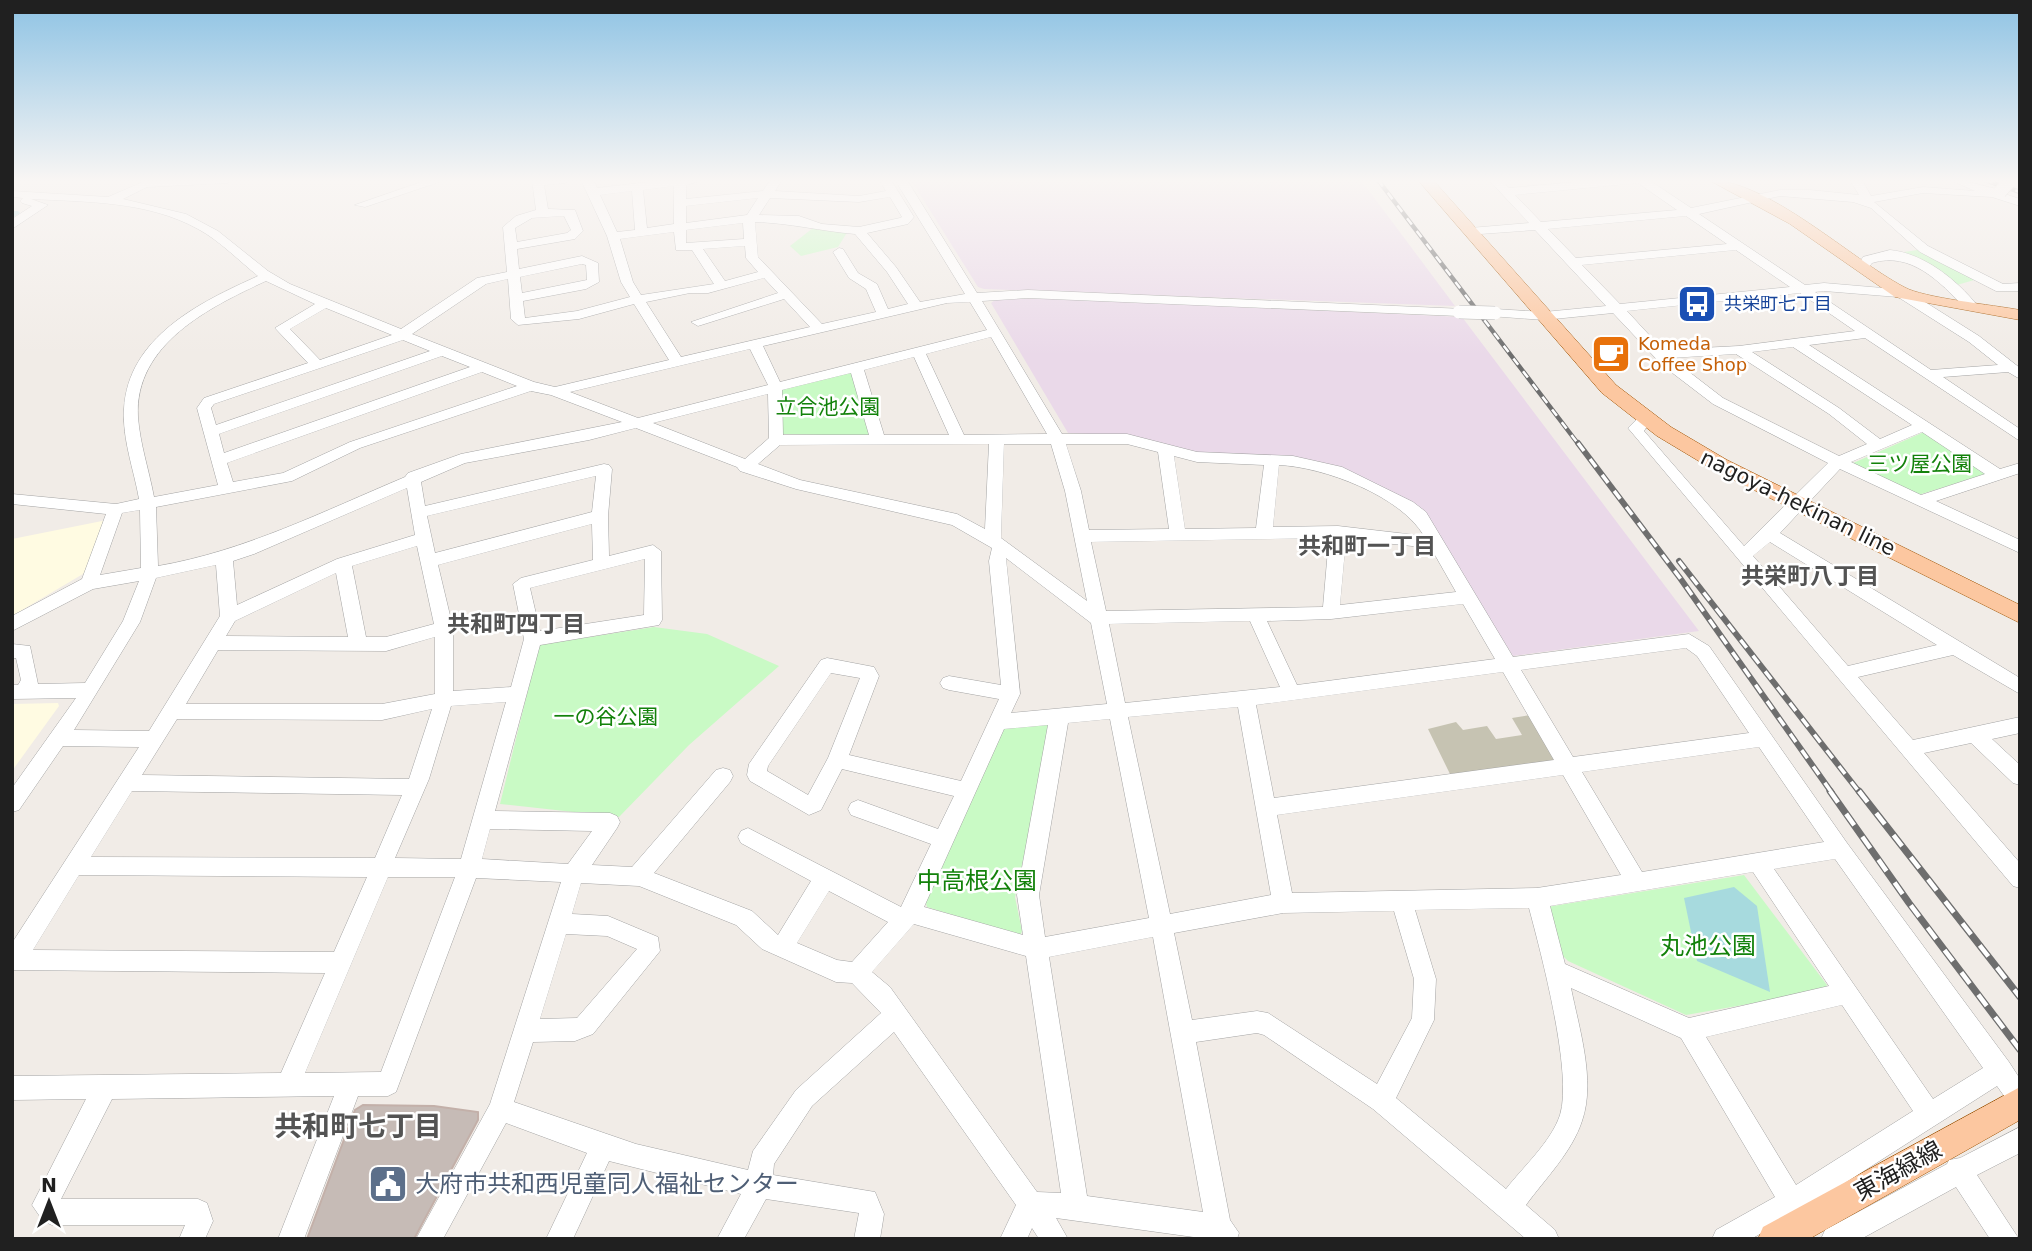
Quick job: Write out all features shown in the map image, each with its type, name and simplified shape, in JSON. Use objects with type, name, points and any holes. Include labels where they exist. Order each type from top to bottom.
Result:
[{"type":"main road","name":"nagoya-hekinan line","points":[[1476,238],[1609,390],[1644,420],[1754,485],[1798,504],[2020,615]]},
{"type":"main road","points":[[1821,238],[1901,293],[2020,315]]},
{"type":"main road","name":"東海緑線","points":[[1775,1239],[2020,1101]]},
{"type":"street","points":[[222,238],[265,277],[324,304],[530,386],[555,391],[745,467],[818,490],[944,516],[997,543],[1097,618],[1331,613],[1467,597]]},
{"type":"street","points":[[511,238],[518,319],[523,322],[579,315],[638,299],[721,285],[764,274]]},
{"type":"street","points":[[512,246],[557,238]]},
{"type":"street","points":[[614,238],[627,282],[676,361]]},
{"type":"street","points":[[680,238],[680,247],[749,242]]},
{"type":"street","points":[[749,238],[752,258],[764,274],[818,329]]},
{"type":"street","points":[[865,238],[892,270],[916,306]]},
{"type":"street","points":[[933,238],[973,296],[1056,437],[1073,491],[1224,1235],[1076,1207],[1030,1204]]},
{"type":"street","points":[[1552,238],[1660,354],[1718,401],[1919,501],[2019,545]]},
{"type":"street","points":[[1728,238],[2020,436]]},
{"type":"street","points":[[1912,238],[1924,249],[2001,288],[2020,293]]},
{"type":"street","points":[[1575,262],[1739,246]]},
{"type":"street","points":[[696,247],[721,285]]},
{"type":"street","points":[[839,252],[853,275],[872,287],[883,313]]},
{"type":"street","points":[[1863,267],[1867,260],[1889,254],[1900,255],[1914,261],[1955,290],[1970,305]]},
{"type":"street","points":[[227,489],[213,431],[204,408],[209,401],[395,339],[482,281],[514,272],[590,260],[593,282],[516,298]]},
{"type":"street","points":[[12,804],[91,691],[127,630],[142,598],[149,572],[152,540],[131,411],[138,374],[160,342],[177,327],[265,277]]},
{"type":"street","points":[[555,391],[916,306],[973,296],[1028,294],[1544,316],[1839,286],[1901,293],[1974,340],[2015,371]]},
{"type":"street","points":[[2001,288],[2020,286]]},
{"type":"street","points":[[698,322],[785,295]]},
{"type":"street","points":[[317,365],[282,328],[324,304]]},
{"type":"street","points":[[12,624],[89,583],[198,565],[224,557],[461,459],[589,435],[995,332]]},
{"type":"street","points":[[1660,354],[1739,350],[1869,333]]},
{"type":"street","points":[[1795,342],[1998,475]]},
{"type":"street","points":[[754,343],[775,386],[776,440]]},
{"type":"street","points":[[1739,350],[1834,411],[1878,445]]},
{"type":"street","points":[[213,431],[442,351]]},
{"type":"street","points":[[918,351],[959,440]]},
{"type":"street","points":[[856,366],[878,440]]},
{"type":"street","points":[[219,460],[482,367]]},
{"type":"street","points":[[1931,374],[2015,371]]},
{"type":"street","points":[[12,499],[116,509],[148,506],[287,477],[355,445],[530,386]]},
{"type":"street","points":[[1644,420],[1636,428],[1639,434],[2020,879]]},
{"type":"street","points":[[1743,556],[1769,534],[1838,462],[1924,426]]},
{"type":"street","points":[[745,467],[776,440],[1056,437],[1128,439],[1197,457],[1293,461],[1337,471],[1407,506],[1420,516],[1505,664],[1637,883]]},
{"type":"street","points":[[857,973],[907,916],[1011,694],[997,561],[997,439]]},
{"type":"street","points":[[1165,449],[1178,534]]},
{"type":"street","points":[[1264,532],[1272,460]]},
{"type":"street","points":[[418,513],[604,468],[600,516],[601,563]]},
{"type":"street","points":[[1919,501],[2020,468]]},
{"type":"street","points":[[289,1083],[416,787],[444,699],[444,628],[418,513],[413,477]]},
{"type":"street","points":[[89,583],[116,509]]},
{"type":"street","points":[[429,561],[600,516]]},
{"type":"street","points":[[1080,536],[1338,532],[1435,543]]},
{"type":"street","points":[[1331,613],[1338,532]]},
{"type":"street","points":[[1769,534],[2020,687]]},
{"type":"street","points":[[229,615],[343,563],[424,538]]},
{"type":"street","points":[[12,1088],[388,1084],[469,868],[533,639],[522,584],[653,551],[653,620],[533,639]]},
{"type":"street","points":[[224,557],[229,615],[14,960],[341,963]]},
{"type":"street","points":[[343,563],[358,644]]},
{"type":"street","points":[[1256,615],[1292,693]]},
{"type":"street","points":[[213,643],[386,644],[444,628]]},
{"type":"street","points":[[999,722],[1246,699],[1689,641],[1703,652],[1761,739],[2001,1070],[2020,1101]]},
{"type":"street","points":[[1843,674],[1953,648]]},
{"type":"street","points":[[12,651],[24,651],[30,681],[17,692]]},
{"type":"street","points":[[827,665],[868,672],[870,676],[837,760],[814,804],[809,806],[757,775],[759,764],[827,665]]},
{"type":"street","points":[[949,683],[1011,694]]},
{"type":"street","points":[[17,692],[91,691]]},
{"type":"street","points":[[172,710],[382,712],[444,699],[518,694]]},
{"type":"street","points":[[1246,699],[1283,903]]},
{"type":"street","points":[[1059,718],[1028,895],[1076,1207]]},
{"type":"street","points":[[1908,750],[2020,725]]},
{"type":"street","points":[[1975,735],[2020,777]]},
{"type":"street","points":[[58,738],[153,739]]},
{"type":"street","points":[[1265,808],[1761,739]]},
{"type":"street","points":[[837,760],[967,791]]},
{"type":"street","points":[[637,877],[723,776]]},
{"type":"street","points":[[124,783],[416,787]]},
{"type":"street","points":[[858,809],[944,840]]},
{"type":"street","points":[[429,1239],[500,1109],[574,873],[610,822],[482,820]]},
{"type":"street","points":[[748,837],[825,878],[907,916],[1037,949],[1283,903],[1537,898],[1840,849]]},
{"type":"street","points":[[1759,864],[1930,1115]]},
{"type":"street","points":[[72,866],[469,868],[637,877],[744,918],[770,942],[836,971],[857,973],[882,995],[1055,1239]]},
{"type":"street","points":[[782,947],[825,878]]},
{"type":"street","points":[[1509,1207],[1572,1118],[1575,1090],[1559,972],[1537,898]]},
{"type":"street","points":[[1381,1101],[1423,1020],[1425,979],[1401,899]]},
{"type":"street","points":[[524,1031],[575,1030],[585,1026],[649,951],[650,944],[608,926],[558,924]]},
{"type":"street","points":[[1559,972],[1689,1030],[1792,1202]]},
{"type":"street","points":[[1689,1030],[1846,993]]},
{"type":"street","points":[[730,1239],[759,1187],[762,1160],[804,1098],[896,1015]]},
{"type":"street","points":[[1183,1032],[1257,1022],[1268,1024],[1381,1101],[1546,1239]]},
{"type":"street","points":[[1725,1239],[1792,1202],[2001,1070]]},
{"type":"street","points":[[291,1239],[351,1083]]},
{"type":"street","points":[[105,1088],[46,1205],[52,1212],[198,1212],[201,1221],[192,1239]]},
{"type":"street","points":[[500,1109],[665,1167],[759,1187],[866,1201],[871,1206],[872,1215],[867,1239]]},
{"type":"street","points":[[1834,1239],[1958,1169],[2020,1139]]},
{"type":"street","points":[[565,1237],[603,1147]]},
{"type":"street","points":[[1958,1169],[2006,1239]]},
{"type":"street","points":[[1013,1239],[1030,1204]]},
{"type":"shaded area","points":[[948,238],[1405,238],[1455,306],[984,289],[978,287]]},
{"type":"shaded area","points":[[1041,298],[1462,317],[1699,631],[1513,656],[1423,513],[1335,468],[1196,453],[1127,436],[1068,433],[991,303],[995,300]]},
{"type":"shaded area","points":[[107,520],[88,571],[12,616],[12,539]]},
{"type":"shaded area","points":[[58,703],[59,706],[12,771],[12,704]]},
{"type":"shaded area","points":[[1531,715],[1555,757],[1553,762],[1450,774],[1428,729],[1456,722],[1463,730],[1487,726],[1496,739],[1522,735],[1512,718]]},
{"type":"green space","points":[[800,238],[843,238],[838,247],[801,256],[790,246]]},
{"type":"green space","points":[[1924,249],[1981,278],[1957,285],[1904,252]]},
{"type":"green space","name":"立合池公園","points":[[852,372],[872,434],[780,434],[779,391]]},
{"type":"green space","name":"三ツ屋公園","points":[[1924,432],[1987,474],[1918,495],[1851,464]]},
{"type":"green space","name":"一の谷公園","points":[[654,627],[707,634],[779,666],[689,745],[619,817],[500,804],[539,645]]},
{"type":"green space","name":"中高根公園","points":[[1053,723],[1015,897],[1022,931],[1020,936],[927,907],[925,899],[1003,726]]},
{"type":"green space","name":"丸池公園","points":[[1744,875],[1827,985],[1823,991],[1686,1015],[1568,961],[1561,954],[1547,907]]},
{"type":"water","points":[[1734,887],[1757,906],[1770,992],[1697,961],[1684,898]]},
{"type":"building","name":"大府市共和西児童同人福祉センター","points":[[363,1105],[434,1106],[478,1112],[478,1120],[414,1239],[307,1239],[355,1110]]},
{"type":"railway","points":[[1422,238],[1579,445]]},
{"type":"railway","points":[[1578,443],[1680,578],[1832,793]]},
{"type":"railway","points":[[1679,561],[1860,793]]},
{"type":"railway","points":[[1830,791],[1909,903],[2020,1050]]},
{"type":"railway","points":[[1859,791],[2020,997]]},
{"type":"place","name":"共栄町七丁目","points":[[1697,304]]},
{"type":"place","name":"Komeda Coffee Shop","points":[[1611,354]]},
{"type":"place","name":"大府市共和西児童同人福祉センター","points":[[388,1184]]},
{"type":"district","name":"共和町一丁目","points":[[1367,546]]},
{"type":"district","name":"共栄町八丁目","points":[[1810,576]]},
{"type":"district","name":"共和町四丁目","points":[[516,624]]},
{"type":"district","name":"共和町七丁目","points":[[358,1126]]}]
